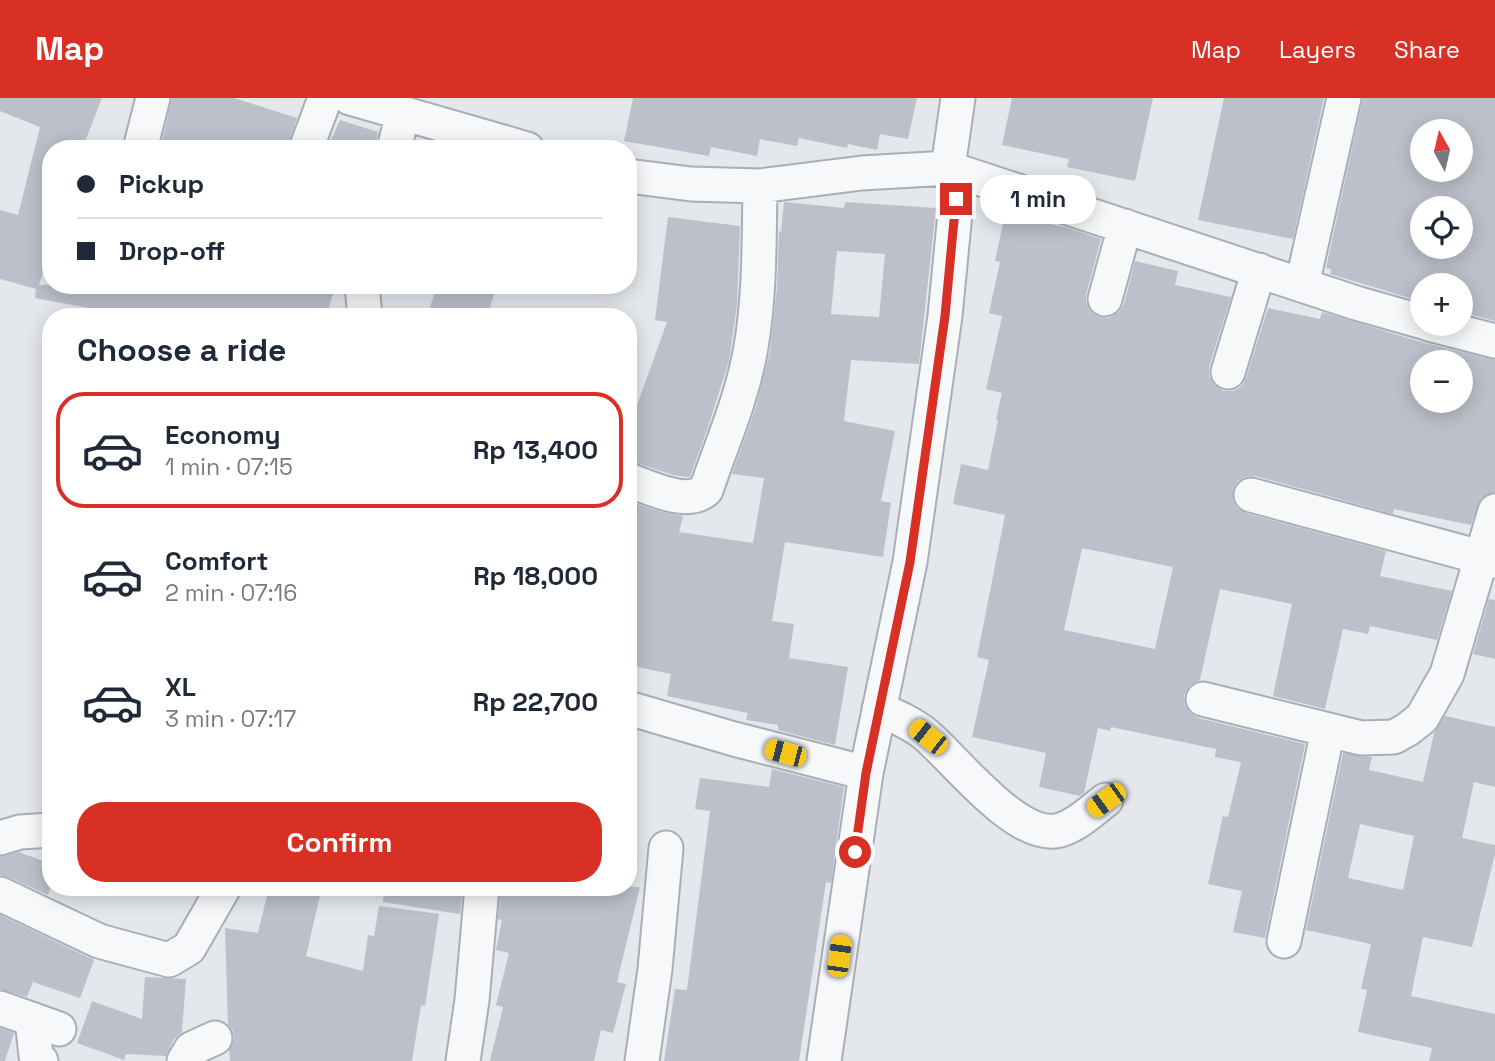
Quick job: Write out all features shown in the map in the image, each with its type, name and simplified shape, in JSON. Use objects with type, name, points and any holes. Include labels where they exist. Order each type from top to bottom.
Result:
[{"type":"street","points":[[142,140],[153,98]]},
{"type":"street","points":[[309,140],[325,98]]},
{"type":"street","points":[[350,98],[496,140]]},
{"type":"street","points":[[824,1061],[866,773],[910,562],[945,316],[958,98]]},
{"type":"street","points":[[1302,285],[1344,98]]},
{"type":"street","points":[[396,140],[403,113]]},
{"type":"street","points":[[637,177],[691,184],[760,187],[862,173],[954,170],[1410,318]]},
{"type":"street","points":[[637,483],[687,497],[700,495],[706,490],[744,381],[751,348],[757,298],[760,187]]},
{"type":"street","points":[[1105,299],[1125,226]]},
{"type":"street","points":[[1228,372],[1259,270]]},
{"type":"street","points":[[1473,335],[1495,341]]},
{"type":"street","points":[[1251,495],[1489,560]]},
{"type":"street","points":[[1203,699],[1361,738],[1394,737],[1422,718],[1447,674],[1489,560],[1495,511]]},
{"type":"street","points":[[879,709],[910,722],[1012,816],[1041,830],[1056,831],[1076,822],[1106,800]]},
{"type":"street","points":[[637,711],[866,773]]},
{"type":"street","points":[[1284,941],[1328,730]]},
{"type":"street","points":[[0,838],[20,832],[42,831]]},
{"type":"street","points":[[642,1061],[655,969],[666,848]]},
{"type":"street","points":[[0,894],[99,941],[169,960],[189,948],[219,896]]},
{"type":"street","points":[[463,1061],[472,1000],[481,896]]},
{"type":"street","points":[[0,1008],[46,1024],[36,1056],[41,1061]]},
{"type":"street","points":[[184,1061],[191,1049],[215,1038]]},
{"type":"building","points":[[0,98],[102,98],[86,140],[42,140],[42,275],[39,285],[42,285],[42,294],[333,294],[329,308],[89,308],[35,298],[36,289],[0,279],[0,210],[18,215],[40,127],[0,111]]},
{"type":"building","points":[[172,98],[234,98],[297,118],[290,140],[162,140]]},
{"type":"building","points":[[633,98],[917,98],[908,139],[880,134],[877,150],[848,144],[847,148],[799,138],[797,146],[760,139],[757,156],[711,147],[709,156],[637,143],[637,140],[624,140]]},
{"type":"building","points":[[1012,98],[1153,98],[1135,181],[1067,167],[1069,159],[1002,145]]},
{"type":"building","points":[[1224,98],[1324,98],[1293,239],[1198,220]]},
{"type":"building","points":[[1363,98],[1495,98],[1495,321],[1473,315],[1473,273],[1410,273],[1410,298],[1330,274],[1331,269],[1326,268]]},
{"type":"building","points":[[340,120],[378,132],[377,140],[331,140]]},
{"type":"building","points":[[784,202],[844,208],[845,202],[936,208],[919,364],[851,360],[844,421],[895,431],[881,501],[891,503],[883,557],[785,542],[772,621],[794,624],[789,658],[848,667],[835,745],[778,730],[778,725],[746,720],[748,713],[667,696],[671,674],[637,667],[637,504],[683,516],[679,532],[753,543],[764,478],[732,474],[756,407],[770,351],[777,288],[779,231],[781,232]],"holes":[[[837,251],[885,254],[879,317],[831,314]]]},
{"type":"building","points":[[1006,209],[1029,215],[1028,219],[1101,239],[1086,295],[1086,303],[1091,312],[1099,317],[1109,318],[1119,312],[1124,304],[1135,261],[1178,271],[1175,285],[1231,297],[1209,367],[1209,376],[1214,385],[1223,391],[1233,391],[1242,386],[1268,308],[1320,319],[1322,312],[1453,350],[1410,350],[1410,413],[1473,413],[1473,355],[1495,360],[1495,492],[1481,498],[1471,525],[1394,509],[1393,514],[1256,476],[1245,477],[1238,481],[1233,489],[1233,501],[1237,508],[1245,513],[1386,551],[1380,576],[1452,591],[1437,640],[1370,626],[1368,634],[1343,629],[1325,709],[1273,696],[1292,604],[1220,589],[1200,680],[1189,686],[1184,695],[1185,705],[1190,713],[1198,718],[1305,744],[1265,938],[1233,932],[1242,891],[1208,884],[1223,816],[1228,817],[1241,762],[1215,757],[1216,749],[1111,727],[1110,731],[1098,728],[1084,793],[1080,796],[1039,787],[1046,753],[972,737],[989,660],[977,657],[1005,515],[953,504],[961,464],[988,470],[998,420],[996,419],[1002,393],[986,389],[1002,316],[989,313],[1000,262],[995,261]],"holes":[[[1082,548],[1173,567],[1155,649],[1064,630]]]},
{"type":"building","points":[[668,217],[740,226],[737,305],[729,361],[690,477],[673,475],[637,463],[637,405],[667,322],[655,320]]},
{"type":"building","points":[[434,294],[494,294],[490,308],[430,308]]},
{"type":"building","points":[[1489,599],[1495,600],[1495,659],[1473,654]]},
{"type":"building","points":[[1445,716],[1495,727],[1495,787],[1474,782],[1462,838],[1495,845],[1495,854],[1472,947],[1423,937],[1411,996],[1495,1014],[1495,1061],[1429,1061],[1432,1048],[1358,1032],[1367,990],[1361,989],[1371,944],[1306,930],[1343,753],[1372,757],[1369,770],[1423,782],[1434,733]],"holes":[[[1360,824],[1414,836],[1403,890],[1348,878]]]},
{"type":"building","points":[[772,769],[844,787],[831,883],[826,882],[799,1061],[664,1061],[675,989],[687,990],[710,811],[695,809],[700,778],[769,787]]},
{"type":"building","points":[[19,852],[42,861],[42,892],[0,875],[0,857]]},
{"type":"building","points":[[637,887],[640,887],[617,982],[626,984],[613,1033],[601,1030],[594,1061],[490,1061],[503,1007],[496,1005],[509,953],[496,950],[502,920],[498,919],[500,896],[637,896]]},
{"type":"building","points":[[267,896],[320,896],[306,956],[363,971],[368,935],[374,936],[379,906],[439,914],[425,1006],[421,1005],[412,1061],[230,1061],[229,1050],[234,1039],[233,1031],[228,1025],[225,928],[258,933]]},
{"type":"building","points":[[383,896],[462,896],[460,914],[383,902]]},
{"type":"building","points":[[0,915],[94,960],[80,998],[33,982],[27,997],[0,989]]},
{"type":"building","points":[[145,977],[186,979],[182,1032],[174,1039],[166,1056],[126,1054],[124,1060],[77,1043],[92,1001],[142,1019]]},
{"type":"building","points":[[0,1028],[14,1033],[5,1061],[0,1061]]},
{"type":"route","points":[[855,852],[866,773],[910,562],[945,316],[956,199]]}]
